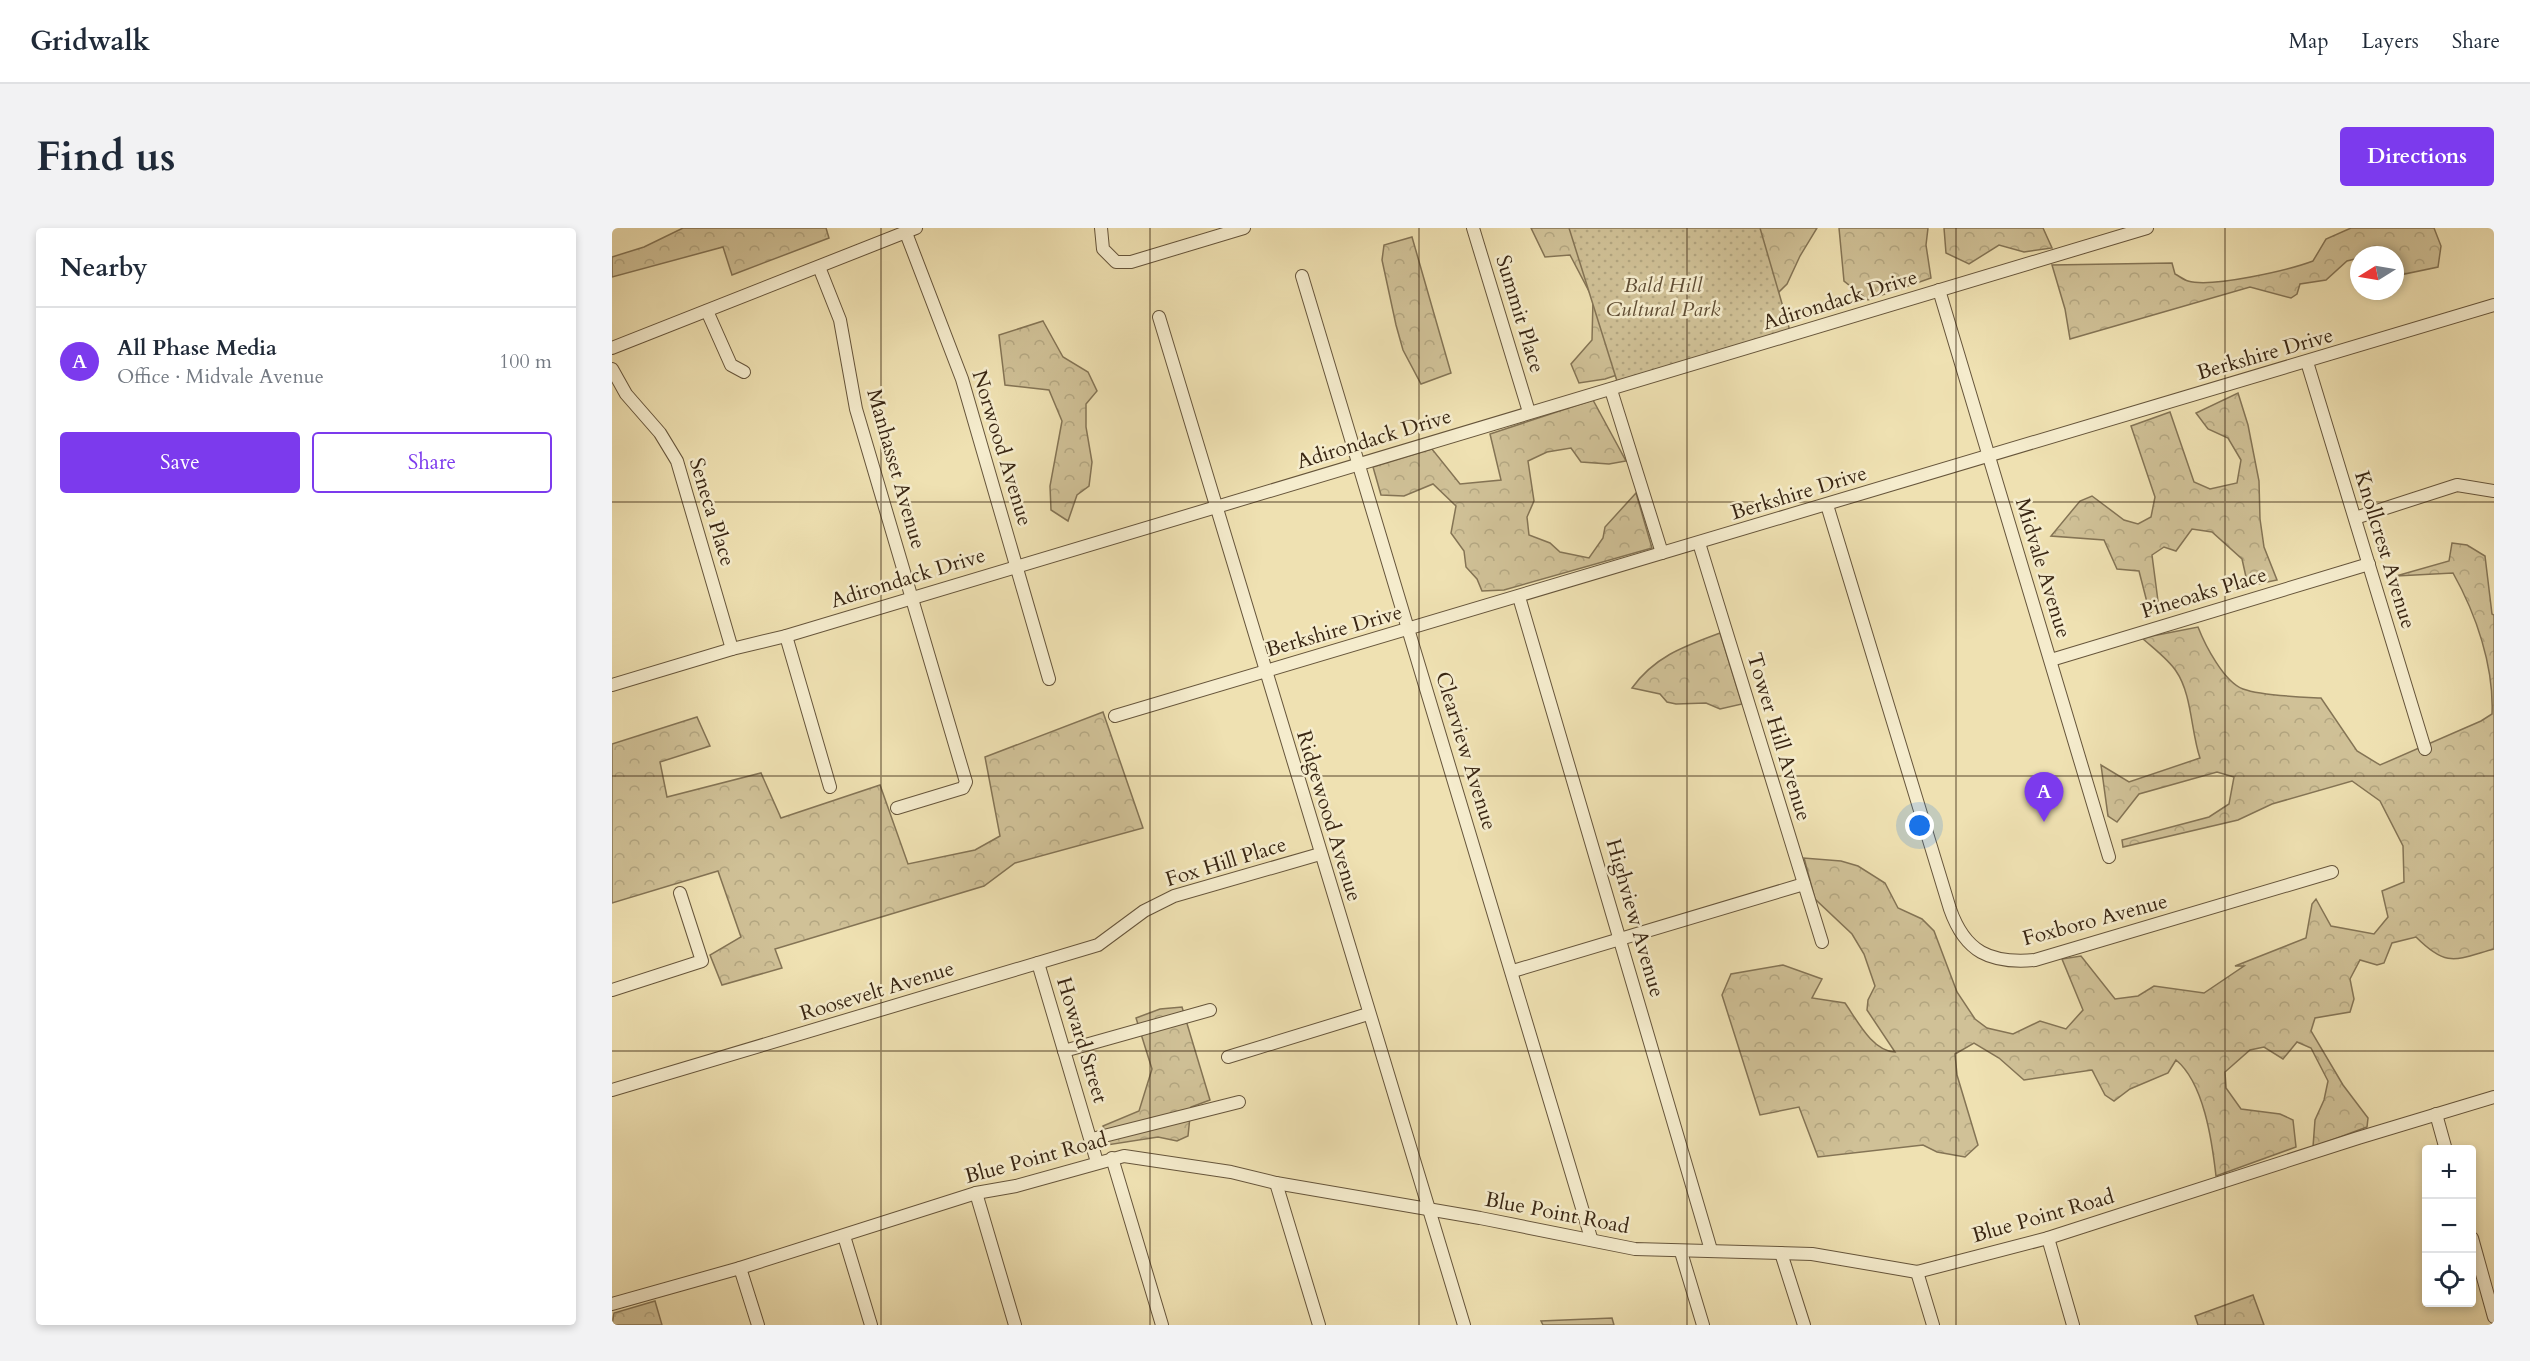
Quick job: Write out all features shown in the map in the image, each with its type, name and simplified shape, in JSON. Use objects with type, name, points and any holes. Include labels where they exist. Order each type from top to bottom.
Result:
[{"type":"street","points":[[1101,228],[1103,249],[1116,262],[1131,261],[1244,228]]},
{"type":"street","name":"Summit Place","points":[[1473,228],[1529,412]]},
{"type":"street","name":"Adirondack Drive","points":[[612,685],[732,649],[786,636],[1016,565],[1529,412],[1611,390],[2147,228]]},
{"type":"street","points":[[612,348],[911,230]]},
{"type":"street","name":"Norwood Avenue","points":[[911,230],[962,379],[1049,679]]},
{"type":"street","name":"Manhasset Avenue","points":[[819,267],[840,320],[856,409],[966,782],[963,788],[897,808]]},
{"type":"street","name":"Clearview Avenue","points":[[1302,276],[1513,971],[1591,1238]]},
{"type":"street","name":"Midvale Avenue","points":[[1939,290],[2109,857]]},
{"type":"street","name":"Berkshire Drive","points":[[1115,716],[2494,305]]},
{"type":"street","points":[[707,311],[731,365],[744,372]]},
{"type":"street","name":"Ridgewood Avenue","points":[[1159,317],[1368,1014],[1464,1325]]},
{"type":"street","name":"Knollcrest Avenue","points":[[2307,362],[2425,749]]},
{"type":"street","name":"Seneca Place","points":[[612,369],[626,394],[660,433],[677,461],[732,649]]},
{"type":"street","points":[[1611,390],[1662,553]]},
{"type":"street","points":[[2355,518],[2457,485],[2494,491]]},
{"type":"street","name":"Foxboro Avenue","points":[[1827,505],[1950,909],[1962,936],[1982,953],[2009,962],[2034,960],[2332,872]]},
{"type":"street","name":"Tower Hill Avenue","points":[[1699,543],[1822,942]]},
{"type":"street","name":"Pineoaks Place","points":[[2050,660],[2369,564]]},
{"type":"street","name":"Highview Avenue","points":[[1519,597],[1622,939],[1711,1250]]},
{"type":"street","points":[[786,636],[830,787]]},
{"type":"street","name":"Fox Hill Place","points":[[1144,911],[1173,896],[1320,854]]},
{"type":"street","points":[[1513,971],[1804,884]]},
{"type":"street","points":[[612,990],[702,962],[680,893]]},
{"type":"street","name":"Roosevelt Avenue","points":[[612,1089],[1098,945],[1144,911]]},
{"type":"street","name":"Howard Street","points":[[1038,963],[1097,1162]]},
{"type":"street","points":[[1064,1051],[1210,1010]]},
{"type":"street","points":[[1228,1057],[1368,1014]]},
{"type":"street","name":"Blue Point Road","points":[[612,1304],[740,1268],[976,1193],[1016,1186],[1124,1156],[1231,1172],[1276,1184],[1591,1238],[1635,1248],[1681,1252],[1711,1250],[1812,1254],[1917,1272],[2048,1238],[2494,1097]]},
{"type":"street","points":[[1092,1139],[1239,1102]]},
{"type":"street","points":[[2436,1114],[2445,1145]]},
{"type":"street","points":[[1112,1158],[1162,1325]]},
{"type":"street","points":[[1276,1184],[1319,1325]]},
{"type":"street","points":[[976,1193],[1016,1325]]},
{"type":"street","points":[[844,1236],[871,1325]]},
{"type":"street","points":[[2048,1238],[2073,1325]]},
{"type":"street","points":[[1681,1252],[1703,1325]]},
{"type":"street","points":[[1781,1252],[1804,1325]]},
{"type":"street","points":[[2476,1253],[2494,1317]]},
{"type":"street","points":[[740,1268],[758,1325]]},
{"type":"street","points":[[1917,1272],[1933,1325]]},
{"type":"green space","points":[[683,228],[826,228],[829,238],[732,275],[723,247],[612,277],[612,257],[644,247]]},
{"type":"green space","name":"Bald Hill Cultural Park","points":[[1531,228],[1817,228],[1787,284],[1734,336],[1605,379],[1579,383],[1571,364],[1592,340],[1593,299],[1570,255],[1545,257]]},
{"type":"green space","name":"Bald Hill Cultural Park","points":[[1569,228],[1760,228],[1790,331],[1617,381]]},
{"type":"green space","points":[[1839,228],[1928,228],[1926,245],[1931,278],[1868,300],[1844,281]]},
{"type":"green space","points":[[1944,228],[2043,228],[2052,248],[2024,252],[1999,245],[1969,264],[1946,253]]},
{"type":"green space","points":[[2351,228],[2434,228],[2441,246],[2438,267],[2404,274],[2404,246],[2350,246],[2350,260],[2326,280],[2300,284],[2297,294],[2291,298],[2250,287],[2070,339],[2065,309],[2052,265],[2172,263],[2175,274],[2188,281],[2214,282],[2269,273],[2313,261],[2326,239]]},
{"type":"green space","points":[[1412,237],[1451,373],[1421,384],[1403,350],[1382,260],[1384,245]]},
{"type":"green space","points":[[1043,321],[1063,357],[1088,372],[1097,391],[1086,404],[1086,427],[1092,462],[1089,486],[1077,495],[1068,521],[1051,510],[1050,486],[1062,421],[1049,390],[1005,385],[999,335]]},
{"type":"green space","points":[[2238,393],[2248,425],[2259,481],[2260,519],[2264,547],[2277,580],[2248,586],[2242,559],[2212,532],[2192,529],[2176,551],[2164,547],[2152,555],[2158,601],[2150,614],[2139,571],[2117,569],[2104,540],[2051,536],[2080,501],[2092,496],[2124,520],[2138,524],[2151,517],[2155,497],[2131,426],[2170,412],[2194,482],[2210,489],[2237,483],[2241,460],[2228,438],[2208,429],[2196,413]]},
{"type":"green space","points":[[1593,400],[1626,461],[1609,464],[1581,462],[1571,448],[1547,452],[1528,461],[1534,501],[1527,517],[1529,535],[1550,543],[1560,552],[1589,558],[1603,538],[1605,527],[1636,493],[1652,548],[1504,590],[1482,591],[1477,579],[1466,567],[1464,551],[1451,533],[1456,506],[1433,484],[1404,496],[1381,495],[1373,467],[1432,449],[1460,484],[1501,480],[1490,434]]},
{"type":"green space","points":[[2452,543],[2467,545],[2485,556],[2492,614],[2494,615],[2494,949],[2452,959],[2436,954],[2416,937],[2392,943],[2384,963],[2377,965],[2360,960],[2350,979],[2354,999],[2350,1012],[2315,1018],[2311,1031],[2343,1085],[2368,1118],[2367,1127],[2313,1147],[2315,1120],[2324,1100],[2328,1081],[2311,1048],[2297,1042],[2283,1059],[2264,1047],[2250,1050],[2225,1072],[2226,1088],[2241,1109],[2280,1114],[2293,1120],[2296,1147],[2216,1176],[2209,1130],[2200,1098],[2186,1070],[2176,1060],[2168,1073],[2130,1089],[2114,1101],[2105,1095],[2092,1070],[2024,1080],[1999,1058],[1974,1043],[1955,1054],[1957,1075],[1978,1145],[1965,1157],[1937,1152],[1923,1145],[1818,1157],[1799,1107],[1760,1115],[1722,995],[1731,974],[1783,965],[1822,979],[1812,998],[1845,1003],[1872,1041],[1895,1052],[1867,1010],[1868,1000],[1875,986],[1864,954],[1852,934],[1815,899],[1804,858],[1841,861],[1858,866],[1885,883],[1898,908],[1922,919],[1934,931],[1957,992],[1975,1019],[1987,1028],[2013,1034],[2040,1021],[2066,1029],[2083,1010],[2062,959],[2081,956],[2115,999],[2138,996],[2154,986],[2204,993],[2244,966],[2235,966],[2306,938],[2312,904],[2316,899],[2331,926],[2374,934],[2388,917],[2382,891],[2404,882],[2403,846],[2380,801],[2352,781],[2272,804],[2238,820],[2123,847],[2122,840],[2209,817],[2229,804],[2234,777],[2217,772],[2139,794],[2117,822],[2108,816],[2101,765],[2129,782],[2200,758],[2181,680],[2169,662],[2142,638],[2198,627],[2216,662],[2236,685],[2260,693],[2321,698],[2357,751],[2380,765],[2481,721],[2492,714],[2487,659],[2476,623],[2453,573],[2396,576],[2449,561]]},
{"type":"green space","points":[[1720,633],[1742,704],[1720,709],[1706,703],[1676,704],[1667,702],[1660,694],[1632,688],[1651,668],[1672,653]]},
{"type":"green space","points":[[1103,712],[1143,828],[1015,863],[984,886],[775,949],[782,968],[722,985],[710,955],[741,937],[718,871],[612,903],[612,744],[697,717],[710,746],[660,762],[667,797],[761,773],[781,818],[880,785],[908,864],[975,850],[1000,836],[985,757]]},
{"type":"green space","points":[[1182,1007],[1210,1100],[1191,1107],[1188,1136],[1177,1141],[1158,1137],[1107,1145],[1103,1126],[1139,1111],[1152,1069],[1136,1018],[1160,1009]]},
{"type":"green space","points":[[2253,1295],[2264,1325],[2198,1325],[2195,1316]]},
{"type":"green space","points":[[655,1301],[662,1325],[612,1325],[614,1313]]},
{"type":"green space","points":[[1612,1318],[1614,1325],[1543,1325],[1541,1321]]},
{"type":"place","name":"All Phase Media","points":[[2044,822]]}]
